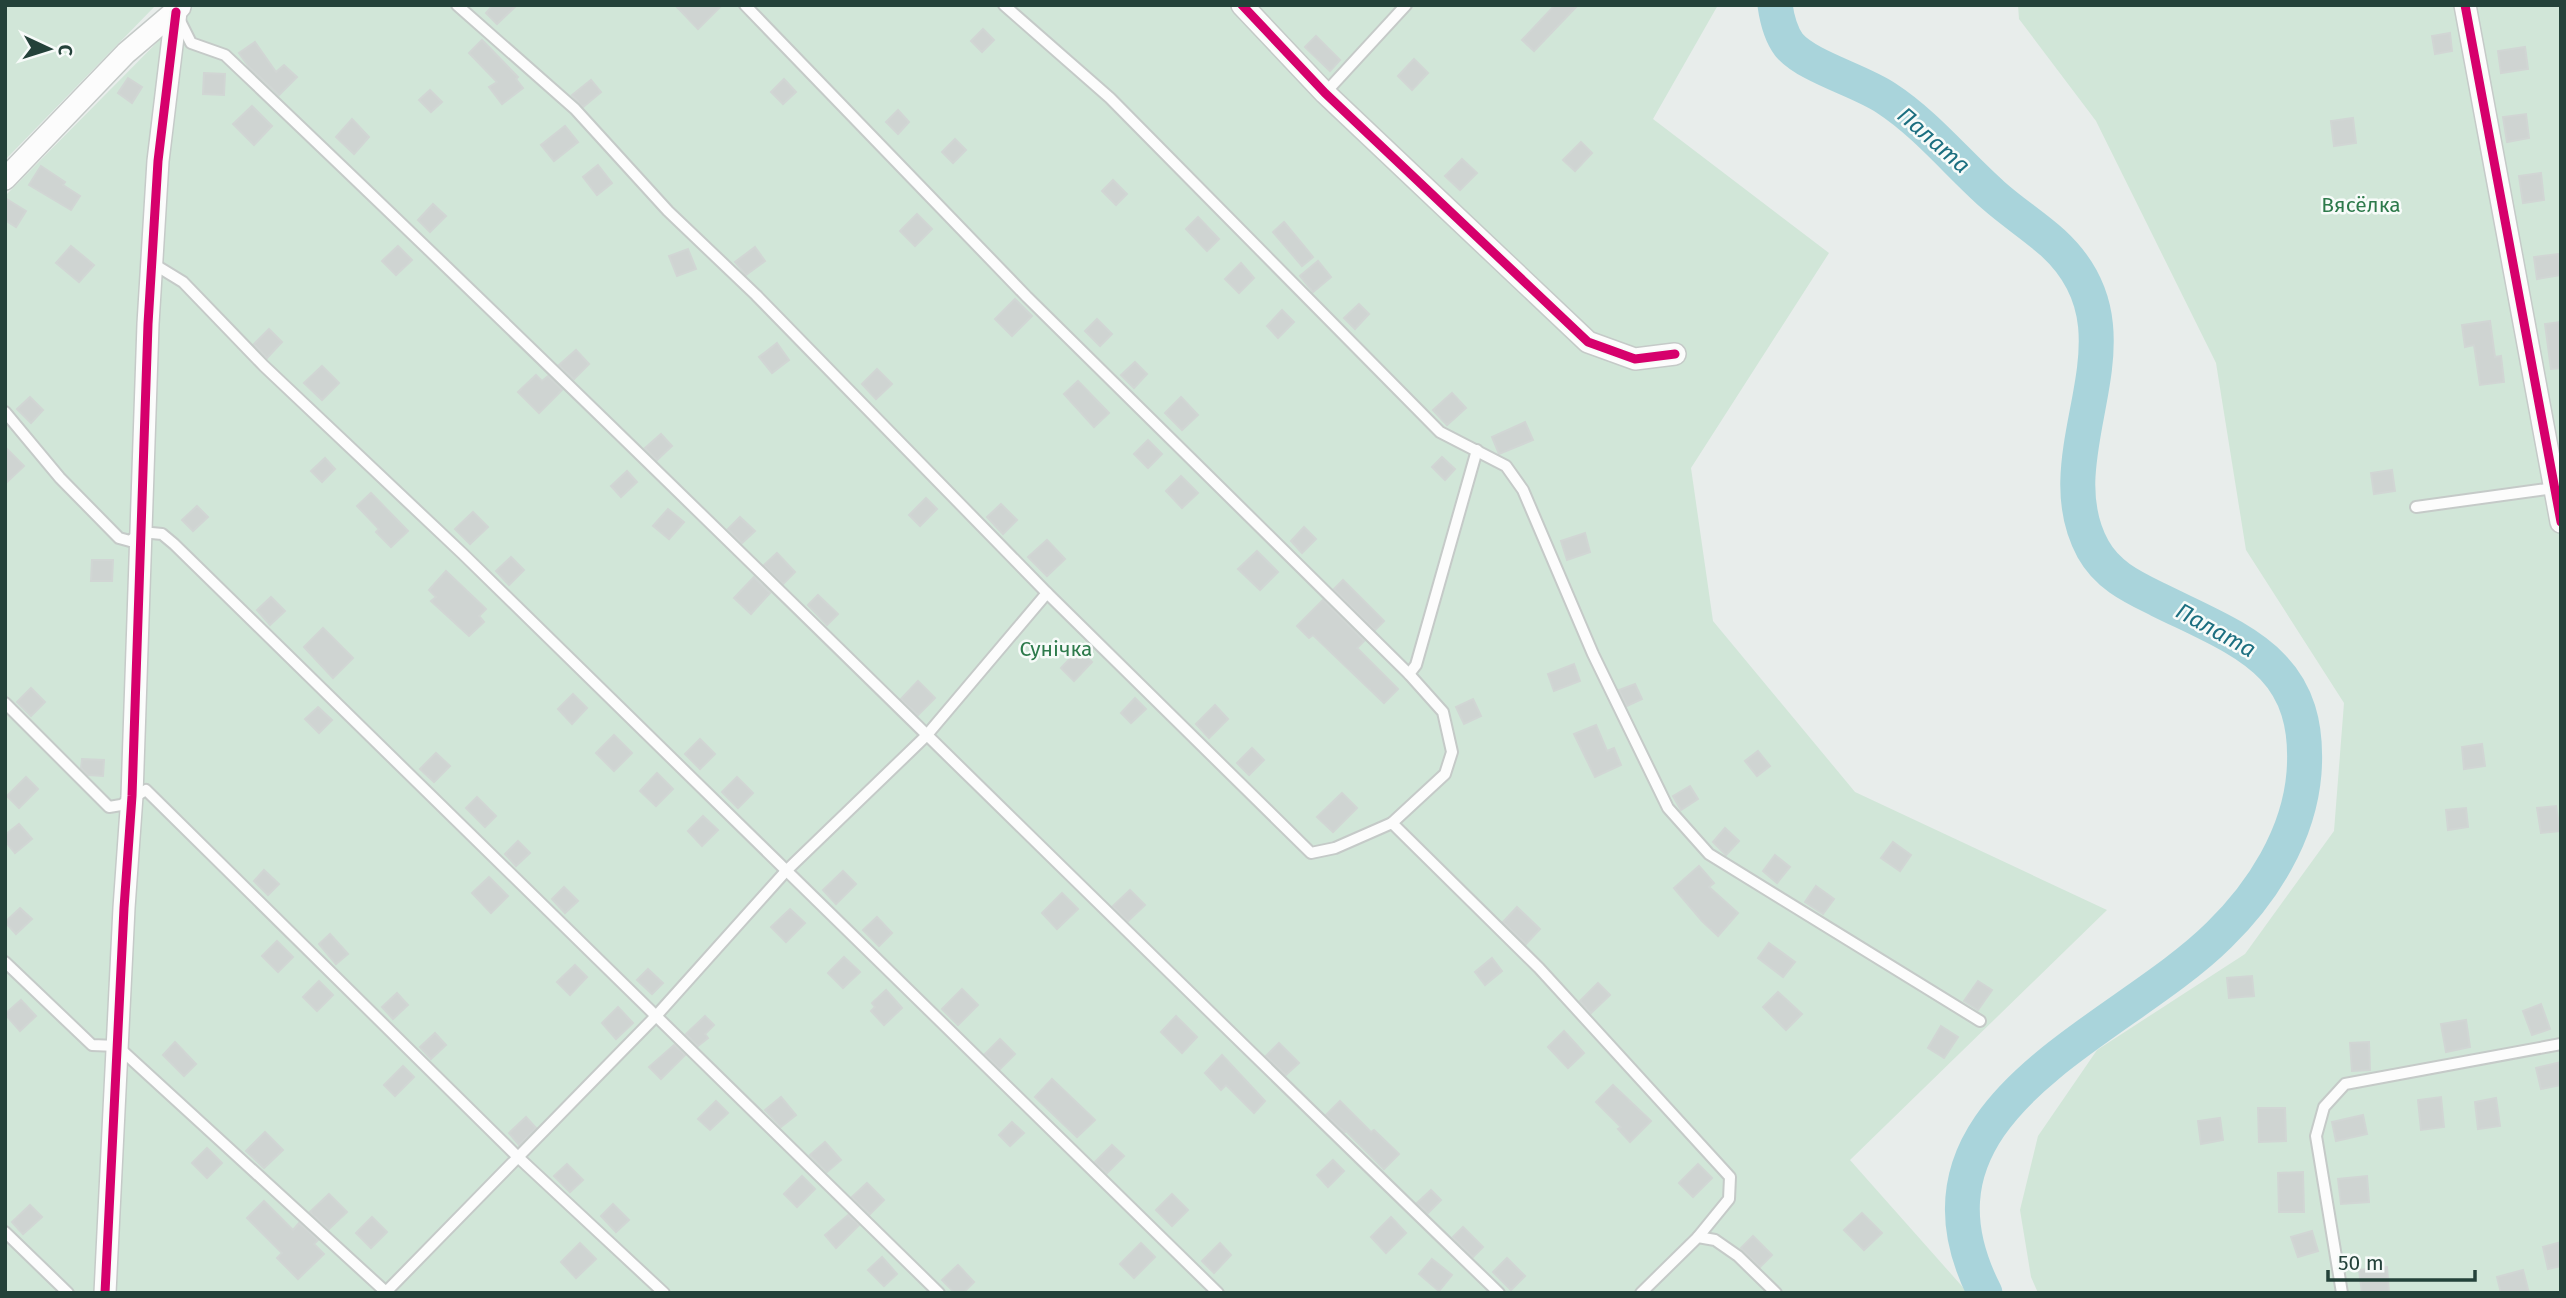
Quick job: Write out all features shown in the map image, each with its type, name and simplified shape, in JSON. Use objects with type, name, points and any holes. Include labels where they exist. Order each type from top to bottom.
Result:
[{"type":"street","points":[[1242,5],[1325,93],[1588,341],[1635,359],[1675,354]]},
{"type":"street","points":[[2465,5],[2561,522]]},
{"type":"street","points":[[5,179],[126,52],[178,7]]},
{"type":"street","points":[[105,1293],[132,796],[152,263],[158,161],[178,7]]},
{"type":"lane","points":[[457,5],[575,109],[668,211],[756,295],[1047,593],[1311,853],[1335,848],[1392,823],[1445,774],[1452,752],[1443,712],[1409,674],[1027,297],[745,5]]},
{"type":"lane","points":[[1004,5],[1110,98],[1440,432],[1506,466],[1523,490],[1593,654],[1668,808],[1709,854],[1980,1021]]},
{"type":"lane","points":[[1325,93],[1406,5]]},
{"type":"lane","points":[[178,7],[191,43],[225,55],[382,203],[1499,1293]]},
{"type":"lane","points":[[152,263],[183,282],[264,366],[463,554],[1218,1293]]},
{"type":"lane","points":[[5,412],[60,478],[119,538],[130,541],[141,533],[162,534],[174,544],[939,1293]]},
{"type":"lane","points":[[1409,674],[1416,664],[1477,450]]},
{"type":"lane","points":[[2416,507],[2554,488]]},
{"type":"lane","points":[[5,962],[92,1045],[117,1046],[386,1292],[656,1016],[786,871],[926,736],[1047,593]]},
{"type":"lane","points":[[5,703],[109,807],[121,805],[146,790],[519,1158],[664,1293]]},
{"type":"lane","points":[[1392,823],[1539,968],[1730,1177],[1729,1199],[1698,1237],[1641,1293]]},
{"type":"lane","points":[[2342,1293],[2316,1136],[2324,1107],[2345,1084],[2561,1044]]},
{"type":"lane","points":[[5,1232],[68,1293]]},
{"type":"lane","points":[[1698,1237],[1715,1240],[1723,1245],[1776,1293]]},
{"type":"green space","points":[[5,5],[156,5],[5,160]]},
{"type":"green space","name":"Сунічка","points":[[194,5],[1718,5],[1653,119],[1829,253],[1691,468],[1713,621],[1855,792],[2107,910],[1850,1160],[1968,1293],[5,1293],[5,196]]},
{"type":"green space","name":"Вясёлка","points":[[2018,5],[2561,5],[2561,1293],[2038,1293],[2031,1277],[2020,1210],[2038,1136],[2097,1050],[2245,954],[2334,831],[2344,703],[2246,550],[2216,363],[2096,121],[2019,19]]},
{"type":"building","points":[[493,5],[517,5],[497,24],[486,13]]},
{"type":"building","points":[[675,5],[722,5],[698,29]]},
{"type":"building","points":[[1555,5],[1578,5],[1534,51],[1522,40]]},
{"type":"building","points":[[983,29],[994,40],[982,52],[971,41]]},
{"type":"building","points":[[2450,33],[2452,51],[2435,54],[2432,36]]},
{"type":"building","points":[[1316,36],[1340,60],[1330,71],[1305,47]]},
{"type":"building","points":[[482,40],[518,77],[516,79],[523,88],[502,104],[489,87],[497,82],[469,53]]},
{"type":"building","points":[[255,42],[276,72],[284,65],[297,77],[279,95],[249,67],[239,53]]},
{"type":"building","points":[[2525,47],[2528,69],[2501,73],[2498,51]]},
{"type":"building","points":[[1414,59],[1428,73],[1412,90],[1398,76]]},
{"type":"building","points":[[204,73],[225,74],[224,95],[203,94]]},
{"type":"building","points":[[128,78],[142,87],[132,103],[118,93]]},
{"type":"building","points":[[784,79],[796,92],[783,104],[771,92]]},
{"type":"building","points":[[591,80],[601,92],[583,107],[572,95]]},
{"type":"building","points":[[430,90],[442,102],[431,112],[419,100]]},
{"type":"building","points":[[252,106],[272,126],[254,145],[233,124]]},
{"type":"building","points":[[898,110],[909,122],[898,134],[886,122]]},
{"type":"building","points":[[2526,114],[2529,138],[2507,142],[2503,117]]},
{"type":"building","points":[[2353,118],[2356,143],[2334,146],[2331,121]]},
{"type":"building","points":[[352,119],[369,137],[354,154],[336,137]]},
{"type":"building","points":[[565,126],[578,142],[554,161],[541,145]]},
{"type":"building","points":[[955,139],[966,150],[953,163],[942,152]]},
{"type":"building","points":[[1581,142],[1592,153],[1575,171],[1563,160]]},
{"type":"building","points":[[1462,159],[1477,173],[1460,190],[1445,176]]},
{"type":"building","points":[[598,165],[612,183],[597,195],[583,177]]},
{"type":"building","points":[[41,166],[80,196],[71,210],[29,185]]},
{"type":"building","points":[[2541,173],[2544,200],[2523,203],[2519,176]]},
{"type":"building","points":[[1113,180],[1127,194],[1116,205],[1102,191]]},
{"type":"building","points":[[5,198],[26,211],[16,227],[5,220]]},
{"type":"building","points":[[433,204],[446,216],[430,232],[418,220]]},
{"type":"building","points":[[917,214],[932,229],[915,246],[900,231]]},
{"type":"building","points":[[1198,217],[1219,239],[1207,251],[1186,229]]},
{"type":"building","points":[[1284,222],[1313,257],[1302,266],[1273,232]]},
{"type":"building","points":[[71,246],[94,265],[79,282],[56,263]]},
{"type":"building","points":[[398,246],[412,260],[396,275],[382,261]]},
{"type":"building","points":[[755,247],[765,261],[746,275],[735,262]]},
{"type":"building","points":[[688,249],[696,269],[677,276],[669,256]]},
{"type":"building","points":[[2558,254],[2561,275],[2537,279],[2534,257]]},
{"type":"building","points":[[1318,261],[1331,277],[1313,292],[1300,276]]},
{"type":"building","points":[[1241,263],[1254,278],[1239,293],[1225,279]]},
{"type":"building","points":[[1015,299],[1032,316],[1012,336],[995,319]]},
{"type":"building","points":[[1359,304],[1369,314],[1355,329],[1344,318]]},
{"type":"building","points":[[1282,310],[1294,322],[1278,338],[1267,326]]},
{"type":"building","points":[[1097,319],[1112,334],[1100,346],[1085,331]]},
{"type":"building","points":[[2490,321],[2495,357],[2501,356],[2504,382],[2480,385],[2474,345],[2465,347],[2462,325]]},
{"type":"building","points":[[2561,322],[2561,368],[2551,369],[2545,324]]},
{"type":"building","points":[[269,329],[282,342],[267,358],[254,344]]},
{"type":"building","points":[[777,343],[789,360],[772,373],[759,357]]},
{"type":"building","points":[[576,350],[589,364],[574,379],[559,365]]},
{"type":"building","points":[[1135,362],[1147,374],[1134,388],[1121,375]]},
{"type":"building","points":[[322,366],[339,383],[322,400],[304,383]]},
{"type":"building","points":[[877,369],[892,384],[876,399],[862,384]]},
{"type":"building","points":[[536,375],[542,381],[548,376],[562,390],[539,413],[518,392]]},
{"type":"building","points":[[1078,381],[1109,413],[1094,427],[1064,394]]},
{"type":"building","points":[[1452,393],[1466,408],[1447,425],[1433,410]]},
{"type":"building","points":[[30,397],[43,410],[31,423],[17,409]]},
{"type":"building","points":[[1181,397],[1198,415],[1182,430],[1165,413]]},
{"type":"building","points":[[1525,422],[1533,440],[1499,454],[1492,437]]},
{"type":"building","points":[[661,434],[672,446],[657,460],[645,448]]},
{"type":"building","points":[[1148,440],[1162,454],[1148,468],[1134,454]]},
{"type":"building","points":[[5,447],[24,466],[5,484]]},
{"type":"building","points":[[1442,457],[1455,469],[1445,480],[1432,467]]},
{"type":"building","points":[[325,458],[335,469],[322,482],[311,471]]},
{"type":"building","points":[[2392,470],[2395,491],[2374,494],[2371,473]]},
{"type":"building","points":[[627,471],[637,482],[621,497],[611,486]]},
{"type":"building","points":[[1181,476],[1198,493],[1182,508],[1166,491]]},
{"type":"building","points":[[371,493],[408,531],[391,547],[376,532],[379,529],[357,506]]},
{"type":"building","points":[[926,498],[937,509],[920,526],[909,515]]},
{"type":"building","points":[[1001,504],[1017,520],[1003,534],[987,517]]},
{"type":"building","points":[[197,506],[208,517],[193,531],[182,520]]},
{"type":"building","points":[[668,509],[684,522],[669,539],[653,526]]},
{"type":"building","points":[[473,512],[488,527],[470,544],[455,529]]},
{"type":"building","points":[[740,517],[755,531],[742,543],[728,529]]},
{"type":"building","points":[[1304,527],[1316,539],[1302,553],[1291,541]]},
{"type":"building","points":[[1585,533],[1590,552],[1567,560],[1561,541]]},
{"type":"building","points":[[1047,540],[1065,559],[1047,576],[1028,557]]},
{"type":"building","points":[[1257,551],[1278,572],[1260,590],[1238,569]]},
{"type":"building","points":[[777,553],[795,572],[783,584],[764,565]]},
{"type":"building","points":[[511,557],[524,570],[509,585],[496,571]]},
{"type":"building","points":[[92,560],[113,560],[112,581],[91,581]]},
{"type":"building","points":[[446,571],[486,609],[479,616],[484,622],[469,636],[431,601],[436,597],[429,590]]},
{"type":"building","points":[[754,577],[770,593],[751,614],[734,598]]},
{"type":"building","points":[[1343,580],[1384,621],[1375,630],[1334,589]]},
{"type":"building","points":[[818,595],[838,614],[827,625],[808,605]]},
{"type":"building","points":[[271,597],[285,611],[270,625],[257,610]]},
{"type":"building","points":[[1323,600],[1364,641],[1357,648],[1398,689],[1384,703],[1313,635],[1309,638],[1297,626]]},
{"type":"building","points":[[323,628],[353,658],[333,678],[304,647]]},
{"type":"building","points":[[1079,649],[1092,662],[1074,681],[1061,668]]},
{"type":"building","points":[[1574,664],[1580,681],[1554,691],[1548,674]]},
{"type":"building","points":[[918,681],[935,698],[918,715],[901,699]]},
{"type":"building","points":[[1635,684],[1642,699],[1627,706],[1619,690]]},
{"type":"building","points":[[31,688],[45,702],[31,716],[17,702]]},
{"type":"building","points":[[573,694],[587,708],[572,724],[558,709]]},
{"type":"building","points":[[1135,698],[1146,709],[1131,723],[1121,713]]},
{"type":"building","points":[[1473,699],[1481,716],[1464,724],[1456,707]]},
{"type":"building","points":[[1215,705],[1228,719],[1209,738],[1196,724]]},
{"type":"building","points":[[318,707],[332,720],[319,733],[305,719]]},
{"type":"building","points":[[1596,725],[1607,751],[1614,748],[1621,765],[1595,777],[1574,734]]},
{"type":"building","points":[[614,735],[632,753],[614,771],[596,753]]},
{"type":"building","points":[[700,739],[715,754],[700,769],[685,754]]},
{"type":"building","points":[[2482,744],[2485,766],[2464,769],[2462,747]]},
{"type":"building","points":[[1252,748],[1264,760],[1249,775],[1237,763]]},
{"type":"building","points":[[1758,751],[1770,766],[1757,776],[1745,761]]},
{"type":"building","points":[[436,753],[450,766],[434,782],[420,769]]},
{"type":"building","points":[[82,759],[104,760],[103,776],[88,775],[81,768]]},
{"type":"building","points":[[657,773],[673,789],[656,806],[640,791]]},
{"type":"building","points":[[26,777],[38,789],[19,808],[7,796]]},
{"type":"building","points":[[737,777],[753,793],[738,808],[722,792]]},
{"type":"building","points":[[1690,786],[1698,799],[1681,810],[1673,796]]},
{"type":"building","points":[[1342,793],[1357,808],[1333,832],[1317,817]]},
{"type":"building","points":[[477,797],[496,816],[485,827],[466,808]]},
{"type":"building","points":[[2556,806],[2560,831],[2541,833],[2537,808]]},
{"type":"building","points":[[2466,808],[2468,827],[2448,830],[2446,810]]},
{"type":"building","points":[[703,816],[718,830],[702,846],[688,831]]},
{"type":"building","points":[[19,824],[32,839],[15,853],[5,841],[5,835]]},
{"type":"building","points":[[1725,828],[1739,841],[1726,855],[1713,842]]},
{"type":"building","points":[[518,841],[530,853],[516,866],[505,854]]},
{"type":"building","points":[[1893,842],[1911,855],[1900,871],[1881,858]]},
{"type":"building","points":[[1775,855],[1790,867],[1777,883],[1763,871]]},
{"type":"building","points":[[1699,866],[1714,883],[1709,887],[1738,913],[1718,936],[1674,888]]},
{"type":"building","points":[[264,870],[279,884],[268,895],[254,881]]},
{"type":"building","points":[[843,871],[856,884],[836,904],[823,890]]},
{"type":"building","points":[[489,877],[508,896],[491,913],[472,893]]},
{"type":"building","points":[[1816,886],[1834,899],[1823,914],[1805,902]]},
{"type":"building","points":[[564,887],[578,901],[565,913],[552,899]]},
{"type":"building","points":[[1130,890],[1145,905],[1128,921],[1113,906]]},
{"type":"building","points":[[1062,893],[1078,909],[1057,929],[1042,913]]},
{"type":"building","points":[[1517,907],[1540,929],[1526,944],[1503,922]]},
{"type":"building","points":[[20,908],[32,919],[16,934],[5,922]]},
{"type":"building","points":[[790,909],[805,923],[786,942],[771,927]]},
{"type":"building","points":[[877,917],[892,933],[879,946],[863,930]]},
{"type":"building","points":[[330,934],[348,954],[336,964],[319,944]]},
{"type":"building","points":[[277,941],[293,957],[278,972],[262,956]]},
{"type":"building","points":[[1769,943],[1795,962],[1783,977],[1758,958]]},
{"type":"building","points":[[844,957],[860,972],[843,988],[828,973]]},
{"type":"building","points":[[1492,958],[1502,971],[1485,985],[1475,972]]},
{"type":"building","points":[[575,965],[587,977],[570,995],[557,982]]},
{"type":"building","points":[[648,969],[663,983],[652,994],[637,980]]},
{"type":"building","points":[[2252,976],[2254,996],[2229,998],[2227,978]]},
{"type":"building","points":[[319,981],[333,995],[317,1011],[303,997]]},
{"type":"building","points":[[1978,981],[1992,990],[1978,1010],[1964,1001]]},
{"type":"building","points":[[1598,983],[1610,995],[1591,1013],[1580,1001]]},
{"type":"building","points":[[962,989],[978,1005],[958,1025],[942,1009]]},
{"type":"building","points":[[886,990],[902,1008],[884,1025],[871,1011],[875,1007],[872,1003]]},
{"type":"building","points":[[1778,992],[1802,1014],[1786,1030],[1763,1007]]},
{"type":"building","points":[[397,993],[408,1005],[393,1019],[382,1007]]},
{"type":"building","points":[[21,1000],[36,1016],[20,1031],[5,1014]]},
{"type":"building","points":[[2541,1004],[2550,1029],[2532,1035],[2523,1011]]},
{"type":"building","points":[[618,1007],[633,1023],[616,1039],[602,1023]]},
{"type":"building","points":[[705,1016],[714,1025],[705,1034],[708,1038],[698,1046],[686,1034]]},
{"type":"building","points":[[1176,1016],[1197,1037],[1182,1053],[1161,1032]]},
{"type":"building","points":[[2466,1020],[2470,1047],[2446,1052],[2441,1024]]},
{"type":"building","points":[[1941,1026],[1958,1037],[1944,1058],[1928,1048]]},
{"type":"building","points":[[1564,1031],[1584,1053],[1568,1068],[1548,1047]]},
{"type":"building","points":[[435,1033],[446,1045],[431,1059],[420,1047]]},
{"type":"building","points":[[1000,1039],[1015,1054],[1000,1069],[985,1054]]},
{"type":"building","points":[[175,1042],[196,1064],[184,1076],[163,1055]]},
{"type":"building","points":[[2369,1042],[2370,1070],[2352,1071],[2350,1043]]},
{"type":"building","points":[[1279,1043],[1299,1063],[1286,1075],[1266,1056]]},
{"type":"building","points":[[674,1045],[685,1055],[661,1079],[649,1067]]},
{"type":"building","points":[[1222,1055],[1265,1101],[1254,1113],[1226,1085],[1221,1090],[1205,1073]]},
{"type":"building","points":[[2561,1062],[2561,1085],[2541,1089],[2536,1068]]},
{"type":"building","points":[[403,1066],[414,1077],[395,1096],[384,1085]]},
{"type":"building","points":[[1052,1079],[1095,1120],[1077,1137],[1035,1097]]},
{"type":"building","points":[[1613,1085],[1651,1121],[1630,1142],[1618,1129],[1621,1127],[1596,1102]]},
{"type":"building","points":[[781,1097],[796,1115],[781,1127],[765,1110]]},
{"type":"building","points":[[2441,1097],[2444,1127],[2421,1130],[2418,1100]]},
{"type":"building","points":[[2496,1098],[2500,1126],[2478,1129],[2475,1102]]},
{"type":"building","points":[[716,1101],[728,1113],[710,1130],[698,1119]]},
{"type":"building","points":[[1340,1101],[1371,1132],[1374,1130],[1399,1154],[1384,1169],[1326,1115]]},
{"type":"building","points":[[2258,1108],[2285,1108],[2286,1141],[2259,1142]]},
{"type":"building","points":[[2363,1115],[2367,1134],[2336,1141],[2332,1122]]},
{"type":"building","points":[[526,1117],[536,1128],[519,1145],[509,1133]]},
{"type":"building","points":[[2220,1118],[2223,1140],[2201,1144],[2198,1121]]},
{"type":"building","points":[[1012,1122],[1024,1133],[1010,1146],[999,1135]]},
{"type":"building","points":[[265,1132],[283,1150],[264,1168],[246,1151]]},
{"type":"building","points":[[825,1142],[841,1160],[827,1172],[810,1155]]},
{"type":"building","points":[[1112,1145],[1124,1156],[1107,1173],[1095,1162]]},
{"type":"building","points":[[207,1148],[222,1163],[207,1178],[192,1163]]},
{"type":"building","points":[[1333,1160],[1344,1171],[1328,1187],[1317,1175]]},
{"type":"building","points":[[567,1164],[583,1180],[570,1192],[554,1176]]},
{"type":"building","points":[[1698,1164],[1712,1178],[1693,1197],[1679,1183]]},
{"type":"building","points":[[2303,1172],[2304,1212],[2279,1212],[2278,1173]]},
{"type":"building","points":[[802,1176],[815,1189],[797,1207],[784,1194]]},
{"type":"building","points":[[2367,1176],[2369,1202],[2341,1204],[2338,1179]]},
{"type":"building","points":[[867,1183],[884,1200],[870,1214],[852,1197]]},
{"type":"building","points":[[1431,1190],[1441,1200],[1428,1213],[1417,1203]]},
{"type":"building","points":[[329,1194],[347,1212],[329,1229],[310,1212]]},
{"type":"building","points":[[1172,1194],[1188,1210],[1172,1226],[1156,1210]]},
{"type":"building","points":[[264,1201],[293,1230],[299,1223],[318,1240],[314,1244],[324,1254],[298,1279],[277,1258],[282,1253],[247,1218]]},
{"type":"building","points":[[613,1204],[629,1220],[616,1232],[601,1216]]},
{"type":"building","points":[[30,1205],[42,1217],[23,1234],[12,1222]]},
{"type":"building","points":[[1862,1213],[1882,1233],[1864,1250],[1844,1230]]},
{"type":"building","points":[[848,1215],[859,1225],[836,1248],[825,1235]]},
{"type":"building","points":[[372,1217],[387,1232],[371,1248],[356,1233]]},
{"type":"building","points":[[1391,1217],[1406,1233],[1386,1253],[1371,1237]]},
{"type":"building","points":[[1463,1227],[1483,1247],[1473,1257],[1453,1237]]},
{"type":"building","points":[[2312,1231],[2318,1251],[2298,1257],[2291,1237]]},
{"type":"building","points":[[1753,1236],[1772,1255],[1760,1267],[1741,1248]]},
{"type":"building","points":[[2561,1242],[2561,1266],[2548,1269],[2543,1247]]},
{"type":"building","points":[[580,1243],[596,1259],[576,1278],[561,1262]]},
{"type":"building","points":[[1141,1243],[1155,1257],[1134,1278],[1120,1264]]},
{"type":"building","points":[[1220,1243],[1231,1255],[1214,1273],[1202,1261]]},
{"type":"building","points":[[882,1257],[897,1274],[884,1286],[868,1270]]},
{"type":"building","points":[[1507,1258],[1525,1276],[1511,1290],[1493,1272]]},
{"type":"building","points":[[1432,1259],[1452,1275],[1439,1291],[1419,1274]]},
{"type":"building","points":[[958,1265],[974,1282],[963,1293],[955,1293],[942,1280]]},
{"type":"building","points":[[2387,1267],[2389,1293],[2362,1293],[2359,1270]]},
{"type":"building","points":[[2523,1270],[2529,1293],[2501,1293],[2497,1277]]},
{"type":"waterway","name":"Палата","points":[[1775,5],[1783,36],[1789,45],[1808,60],[1875,91],[1901,108],[1993,195],[2053,243],[2082,279],[2094,316],[2096,355],[2078,472],[2080,511],[2093,549],[2106,567],[2122,580],[2218,629],[2266,660],[2284,680],[2296,705],[2303,735],[2304,773],[2295,818],[2276,861],[2250,900],[2219,935],[2176,972],[2075,1044],[2028,1082],[1990,1125],[1967,1173],[1964,1229],[1985,1293]]},
{"type":"cycle path","points":[[1242,5],[1325,93],[1588,342],[1635,359],[1675,354]]},
{"type":"cycle path","points":[[2465,5],[2561,522]]},
{"type":"cycle path","points":[[105,1293],[132,796],[148,324],[158,161],[176,12]]}]
